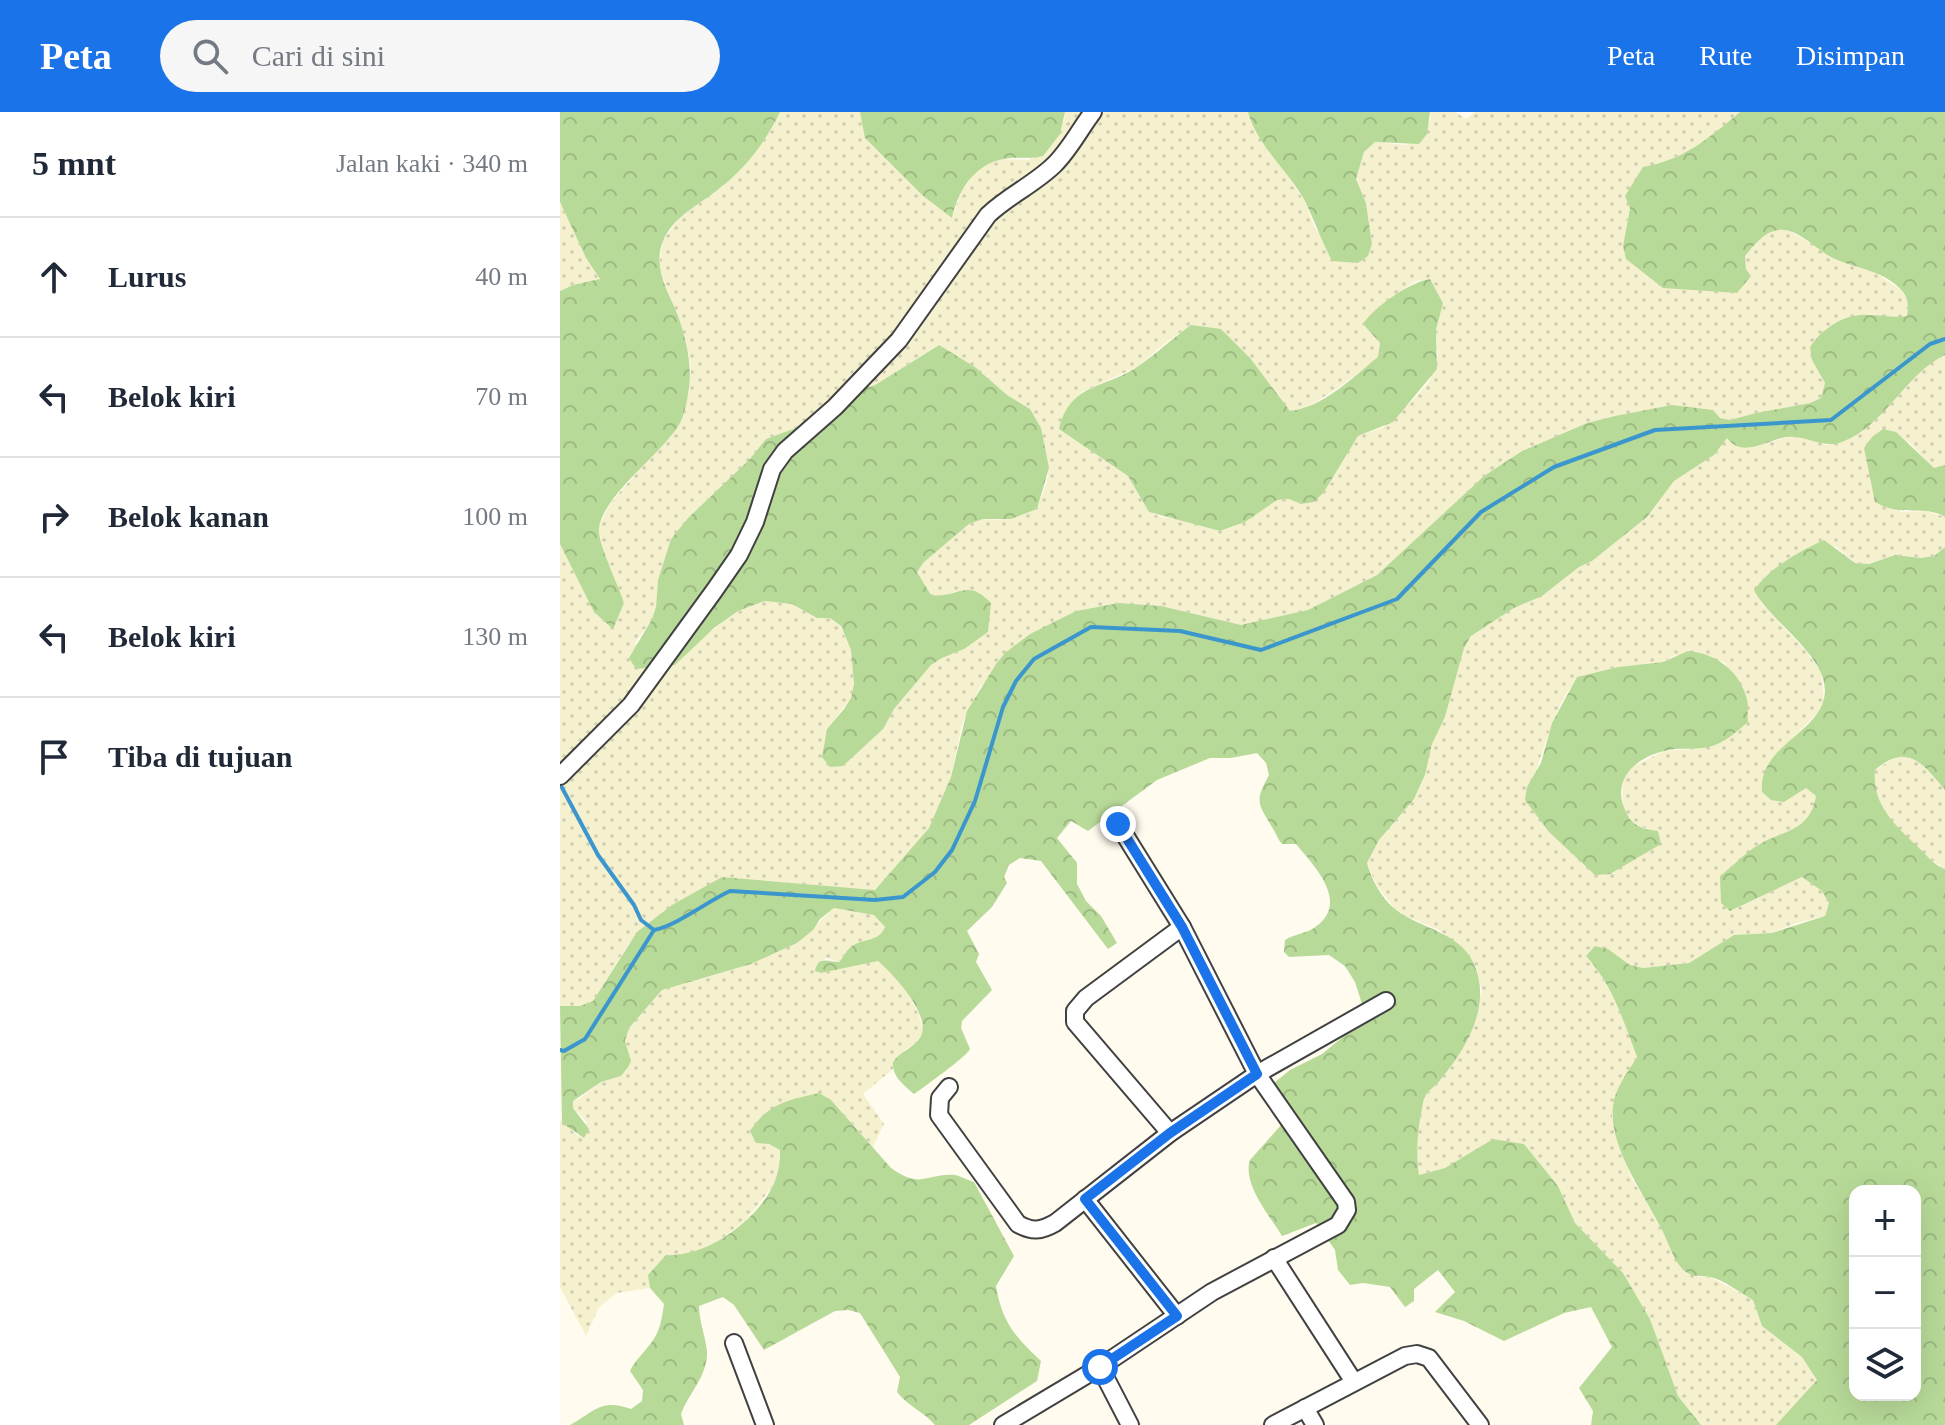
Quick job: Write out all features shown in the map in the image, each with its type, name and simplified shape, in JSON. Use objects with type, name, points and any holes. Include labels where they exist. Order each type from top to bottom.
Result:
[{"type":"street","points":[[560,776],[631,705],[739,555],[755,522],[772,469],[785,451],[835,407],[899,340],[988,215],[1004,200],[1039,179],[1057,162],[1093,112]]},
{"type":"street","points":[[1003,1425],[1100,1367],[1212,1292],[1338,1225],[1347,1210],[1346,1202],[1257,1074],[1182,927],[1118,824]]},
{"type":"street","points":[[1170,1133],[1075,1022],[1075,1011],[1086,998],[1182,927]]},
{"type":"street","points":[[949,1087],[940,1098],[939,1115],[1018,1224],[1034,1230],[1044,1229],[1170,1133],[1257,1074],[1386,1001]]},
{"type":"street","points":[[1085,1199],[1177,1316]]},
{"type":"street","points":[[1274,1258],[1354,1382]]},
{"type":"street","points":[[734,1343],[765,1425]]},
{"type":"street","points":[[1273,1425],[1405,1356],[1417,1354],[1429,1358],[1480,1425]]},
{"type":"street","points":[[1100,1367],[1130,1425]]},
{"type":"street","points":[[1305,1408],[1315,1425]]},
{"type":"shaded area","points":[[780,112],[861,112],[865,138],[923,196],[952,218],[961,193],[977,169],[1002,159],[1029,160],[1064,121],[1065,112],[1248,112],[1257,131],[1306,203],[1315,229],[1358,263],[1368,256],[1372,244],[1366,203],[1356,179],[1364,152],[1375,142],[1407,145],[1431,120],[1430,112],[1455,112],[1466,119],[1475,112],[1740,112],[1700,146],[1658,165],[1643,168],[1630,207],[1623,246],[1711,290],[1737,293],[1746,269],[1745,256],[1762,237],[1775,230],[1788,230],[1846,263],[1871,270],[1901,290],[1908,301],[1907,316],[1895,318],[1868,314],[1812,360],[1825,383],[1821,398],[1810,403],[1730,420],[1615,416],[1587,423],[1522,451],[1484,476],[1377,575],[1308,610],[1241,625],[1161,606],[1119,603],[1076,611],[1030,634],[980,687],[962,724],[951,777],[935,817],[875,890],[722,877],[629,943],[593,1001],[580,1006],[560,1006],[560,544],[594,612],[612,628],[624,603],[598,529],[609,505],[680,422],[688,395],[691,367],[686,342],[659,266],[663,240],[680,217],[722,187],[759,147]],"holes":[[[1430,279],[1443,302],[1436,330],[1438,356],[1429,382],[1382,428],[1358,436],[1324,492],[1301,504],[1289,499],[1277,500],[1233,527],[1220,531],[1189,521],[1161,517],[1149,512],[1128,476],[1059,429],[1082,392],[1137,367],[1192,325],[1221,330],[1250,358],[1281,402],[1291,411],[1304,409],[1379,357],[1380,343],[1363,324],[1405,288],[1416,281]],[[938,345],[975,367],[1007,395],[1030,409],[1049,468],[1047,482],[1037,509],[969,524],[924,562],[917,572],[931,595],[943,597],[956,591],[964,649],[931,665],[894,709],[882,729],[843,766],[827,729],[851,698],[854,684],[851,650],[840,626],[830,618],[817,618],[792,604],[765,601],[738,611],[703,637],[634,644],[652,619],[658,580],[671,539],[766,439],[801,426],[832,399],[875,385]]]},
{"type":"shaded area","points":[[560,202],[586,258],[600,280],[560,291]]},
{"type":"shaded area","points":[[1945,355],[1945,465],[1934,469],[1908,441],[1900,512],[1926,511],[1945,517],[1945,547],[1934,556],[1895,555],[1869,564],[1855,563],[1835,546],[1760,602],[1821,672],[1824,700],[1818,712],[1776,755],[1806,788],[1817,795],[1814,809],[1806,820],[1795,829],[1756,846],[1731,911],[1802,877],[1822,891],[1829,903],[1825,916],[1772,933],[1734,935],[1689,963],[1643,968],[1630,965],[1608,949],[1595,965],[1621,1012],[1637,1057],[1617,1091],[1612,1116],[1632,1179],[1678,1262],[1698,1277],[1711,1277],[1753,1300],[1762,1326],[1802,1357],[1818,1380],[1776,1425],[1701,1425],[1678,1396],[1650,1319],[1623,1273],[1575,1223],[1558,1186],[1524,1144],[1493,1139],[1445,1168],[1419,1175],[1416,1136],[1425,1096],[1451,1067],[1482,992],[1476,966],[1459,945],[1439,930],[1395,909],[1377,886],[1367,863],[1379,840],[1414,799],[1425,776],[1432,744],[1445,717],[1464,648],[1471,636],[1514,608],[1542,596],[1579,567],[1592,561],[1647,517],[1674,481],[1714,455],[1727,437],[1756,446],[1796,435],[1827,445],[1873,422],[1928,364]],"holes":[[[1675,655],[1724,662],[1746,696],[1691,749],[1664,751],[1630,768],[1622,779],[1623,806],[1628,817],[1637,826],[1658,831],[1648,850],[1638,858],[1564,844],[1549,832],[1535,774],[1552,723],[1577,677],[1618,667],[1663,662]]]},
{"type":"shaded area","points":[[1898,756],[1912,757],[1945,790],[1945,869],[1928,858],[1883,810],[1874,784],[1875,770]]},
{"type":"shaded area","points":[[834,908],[875,915],[885,926],[877,937],[850,947],[839,962],[827,958],[821,961],[816,965],[821,973],[878,961],[907,992],[918,1013],[923,1032],[916,1043],[893,1062],[893,1069],[863,1094],[884,1124],[873,1147],[831,1100],[819,1093],[769,1144],[780,1150],[777,1176],[745,1221],[696,1252],[681,1256],[666,1255],[649,1274],[650,1288],[617,1293],[599,1307],[586,1336],[560,1287],[560,1120],[578,1136],[587,1122],[573,1108],[573,1101],[601,1082],[621,1076],[628,1054],[625,1041],[629,1028],[662,990],[751,964],[797,943]]},
{"type":"green space","points":[[560,112],[780,112],[747,163],[720,188],[680,217],[663,241],[659,261],[684,335],[689,384],[680,423],[622,488],[603,515],[599,535],[624,603],[613,629],[594,612],[560,544],[560,291],[600,279],[586,258],[560,202]]},
{"type":"green space","points":[[860,112],[1065,112],[1060,134],[1043,156],[998,160],[979,170],[959,196],[952,218],[923,196],[865,138]]},
{"type":"green space","points":[[1248,112],[1430,112],[1427,134],[1419,144],[1375,142],[1364,152],[1356,179],[1366,203],[1372,244],[1368,256],[1358,263],[1332,261],[1306,203],[1266,148]]},
{"type":"green space","points":[[1740,112],[1945,112],[1945,355],[1918,374],[1871,424],[1842,442],[1827,444],[1790,437],[1746,448],[1733,444],[1727,438],[1714,455],[1674,481],[1647,517],[1592,561],[1579,567],[1542,596],[1514,608],[1471,636],[1464,648],[1445,717],[1432,744],[1425,775],[1414,799],[1379,840],[1367,863],[1385,900],[1395,909],[1462,947],[1470,956],[1480,984],[1478,1013],[1467,1041],[1424,1100],[1419,1126],[1419,1175],[1445,1168],[1493,1139],[1524,1144],[1558,1186],[1575,1223],[1623,1273],[1650,1319],[1678,1396],[1701,1425],[1591,1425],[1593,1411],[1579,1388],[1612,1347],[1591,1307],[1564,1313],[1504,1341],[1464,1321],[1435,1312],[1455,1292],[1438,1270],[1414,1289],[1414,1301],[1405,1307],[1390,1287],[1363,1283],[1350,1285],[1338,1270],[1335,1250],[1316,1223],[1282,1236],[1258,1200],[1250,1179],[1250,1160],[1281,1125],[1274,1083],[1290,1070],[1322,1054],[1360,1023],[1362,1004],[1355,982],[1345,966],[1329,955],[1289,957],[1284,952],[1285,940],[1311,930],[1325,918],[1330,896],[1312,863],[1296,844],[1282,844],[1263,812],[1260,796],[1269,775],[1266,763],[1257,753],[1210,758],[1157,780],[1088,831],[1071,821],[1057,838],[1077,863],[1077,884],[1086,901],[1101,916],[1117,943],[1108,949],[1041,861],[1020,858],[1009,865],[1004,877],[1007,883],[992,907],[967,931],[979,954],[976,962],[992,990],[962,1021],[961,1028],[970,1049],[914,1094],[899,1080],[893,1067],[896,1058],[921,1036],[923,1027],[916,1006],[901,985],[878,961],[821,973],[815,971],[821,961],[839,962],[848,949],[875,937],[885,927],[874,915],[834,908],[797,943],[751,964],[662,990],[629,1028],[625,1041],[631,1061],[621,1076],[601,1082],[573,1101],[573,1108],[589,1129],[584,1138],[562,1123],[560,1006],[580,1006],[593,1001],[637,932],[672,905],[722,877],[875,890],[929,828],[951,777],[967,711],[1005,653],[1030,634],[1076,611],[1119,603],[1161,606],[1241,625],[1308,610],[1377,575],[1484,476],[1522,451],[1587,423],[1672,405],[1713,410],[1720,418],[1730,420],[1821,398],[1825,383],[1812,360],[1810,347],[1821,334],[1851,316],[1907,316],[1905,295],[1888,279],[1835,259],[1798,235],[1782,230],[1765,235],[1745,256],[1746,269],[1751,276],[1737,293],[1663,288],[1626,259],[1623,246],[1630,208],[1625,196],[1643,167],[1684,153]]},
{"type":"green space","points":[[1430,279],[1443,303],[1436,330],[1437,369],[1393,422],[1358,436],[1324,492],[1314,502],[1301,504],[1289,499],[1277,500],[1245,522],[1220,531],[1149,512],[1128,476],[1059,429],[1064,414],[1080,395],[1137,367],[1191,325],[1221,329],[1250,358],[1290,411],[1315,404],[1378,357],[1380,343],[1363,324],[1369,317],[1403,290]]},
{"type":"green space","points":[[939,345],[975,367],[1007,395],[1030,409],[1041,428],[1049,468],[1037,509],[1011,519],[983,519],[969,524],[924,562],[917,572],[931,595],[968,590],[982,595],[991,603],[988,632],[964,649],[931,665],[894,709],[883,729],[843,766],[830,767],[822,757],[827,729],[851,698],[854,684],[851,650],[841,626],[830,618],[817,618],[792,604],[765,601],[738,611],[714,628],[675,665],[636,669],[629,658],[652,619],[658,580],[671,539],[688,518],[749,460],[766,439],[801,426],[832,399],[875,385]]},
{"type":"green space","points":[[1883,429],[1896,432],[1934,468],[1945,465],[1945,517],[1929,511],[1894,509],[1875,502],[1864,448]]},
{"type":"green space","points":[[1824,540],[1855,563],[1869,564],[1895,555],[1934,556],[1945,547],[1945,790],[1921,764],[1906,757],[1887,762],[1875,770],[1875,782],[1881,803],[1893,821],[1929,858],[1945,869],[1945,1425],[1776,1425],[1817,1380],[1802,1357],[1762,1326],[1753,1300],[1715,1278],[1695,1276],[1682,1268],[1629,1170],[1613,1121],[1616,1093],[1637,1057],[1610,991],[1586,956],[1595,946],[1608,949],[1630,965],[1643,968],[1689,963],[1734,935],[1772,933],[1825,916],[1829,903],[1822,891],[1802,877],[1730,911],[1721,903],[1720,876],[1755,847],[1801,824],[1813,808],[1816,796],[1806,788],[1784,802],[1771,800],[1762,792],[1768,764],[1817,714],[1823,702],[1825,687],[1812,657],[1762,603],[1754,590],[1777,567]]},
{"type":"green space","points":[[1688,651],[1707,655],[1731,670],[1746,696],[1748,722],[1717,744],[1662,751],[1631,769],[1621,789],[1627,814],[1636,825],[1658,831],[1661,844],[1610,874],[1595,875],[1549,832],[1525,800],[1527,787],[1541,763],[1552,723],[1577,677],[1618,667],[1663,662]]},
{"type":"green space","points":[[819,1093],[831,1100],[891,1168],[901,1175],[924,1179],[955,1175],[974,1182],[1014,1256],[996,1286],[1002,1310],[1011,1328],[1041,1361],[1037,1381],[969,1425],[935,1425],[897,1392],[900,1377],[860,1313],[835,1311],[764,1350],[734,1305],[723,1297],[699,1306],[707,1356],[703,1372],[681,1414],[684,1425],[570,1425],[605,1406],[631,1409],[642,1401],[643,1390],[630,1371],[657,1334],[664,1304],[650,1288],[648,1275],[666,1255],[699,1250],[733,1232],[748,1219],[771,1190],[780,1153],[769,1144],[756,1143],[750,1131],[772,1109]]},
{"type":"waterway","points":[[560,1050],[564,1051],[585,1039],[654,930],[672,924],[730,891],[875,900],[903,897],[935,872],[952,850],[975,801],[1003,707],[1016,681],[1034,659],[1091,627],[1180,631],[1261,650],[1397,599],[1481,512],[1554,467],[1655,430],[1831,420],[1930,344],[1945,339]]},
{"type":"waterway","points":[[560,784],[598,855],[634,905],[641,920],[654,930]]},
{"type":"route","points":[[1100,1367],[1177,1316],[1085,1199],[1170,1133],[1257,1074],[1182,927],[1118,824]]}]
